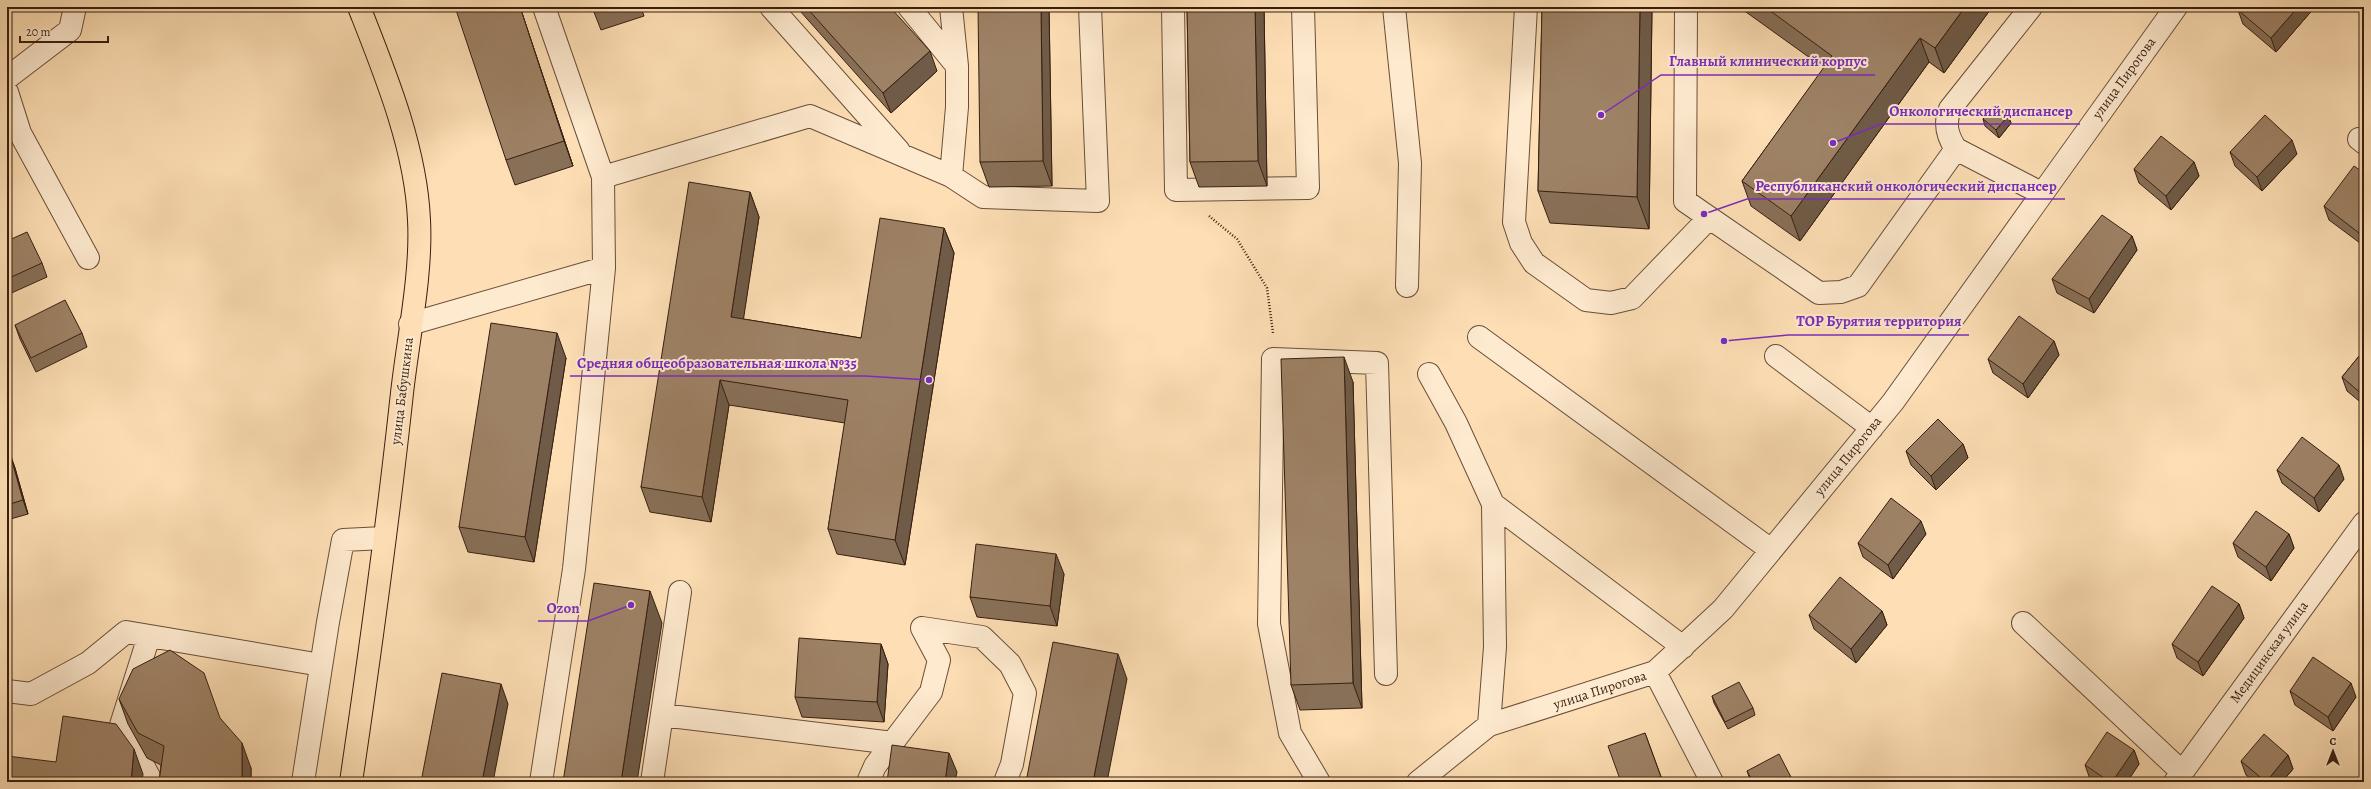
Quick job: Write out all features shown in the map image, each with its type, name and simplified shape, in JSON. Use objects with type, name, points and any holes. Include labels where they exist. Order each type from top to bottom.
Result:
[{"type":"main road","name":"улица Бабушкина","points":[[351,782],[384,538],[410,324],[419,220],[412,168],[386,76],[358,7]]},
{"type":"street","points":[[7,78],[70,30],[75,7]]},
{"type":"street","points":[[541,782],[574,569],[604,268],[602,177],[544,7]]},
{"type":"street","points":[[909,7],[957,66]]},
{"type":"street","points":[[951,7],[957,66],[957,107],[951,176]]},
{"type":"street","points":[[602,177],[810,116],[951,176],[983,197],[1098,201],[1090,7]]},
{"type":"street","points":[[1173,7],[1176,190],[1308,188],[1303,7]]},
{"type":"street","points":[[1394,7],[1410,163],[1407,286]]},
{"type":"street","points":[[1526,7],[1514,222],[1520,243],[1534,263],[1586,300],[1611,303],[1632,298],[1709,218]]},
{"type":"street","points":[[1686,7],[1684,201],[1819,293],[1841,292],[1858,286],[1956,149]]},
{"type":"street","points":[[2031,7],[1950,109],[1946,117],[1949,139],[1956,149],[2041,193]]},
{"type":"street","name":"улица Пирогова","points":[[1427,778],[1489,725],[1655,672],[1723,609],[1893,402],[2041,193],[2176,7]]},
{"type":"street","points":[[775,9],[903,156]]},
{"type":"street","points":[[7,92],[20,133],[88,258]]},
{"type":"street","points":[[410,324],[604,268]]},
{"type":"street","points":[[1479,337],[1772,550]]},
{"type":"street","points":[[1776,356],[1872,428]]},
{"type":"street","points":[[1319,782],[1290,733],[1269,624],[1273,359],[1377,363],[1386,674]]},
{"type":"street","points":[[1429,374],[1456,423],[1494,504],[1495,647],[1489,725]]},
{"type":"street","points":[[1494,504],[1683,647]]},
{"type":"street","name":"Медицинская улица","points":[[2178,777],[2364,523]]},
{"type":"street","points":[[303,782],[321,664],[343,540],[384,538]]},
{"type":"street","points":[[652,782],[680,592]]},
{"type":"street","points":[[2023,623],[2178,777]]},
{"type":"street","points":[[868,782],[875,766],[931,692],[939,660],[922,628],[982,636],[1010,664],[1025,694],[1012,764],[1005,782]]},
{"type":"street","points":[[7,691],[31,694],[88,663],[126,632],[321,664]]},
{"type":"street","points":[[149,636],[121,725],[152,782]]},
{"type":"street","points":[[1655,672],[1712,782]]},
{"type":"street","points":[[662,715],[893,743]]},
{"type":"path","points":[[1176,190],[1237,239],[1267,288],[1273,329],[1273,359]]},
{"type":"building","points":[[455,7],[520,7],[564,141],[506,160]]},
{"type":"building","points":[[592,7],[603,7],[593,10]]},
{"type":"building","points":[[806,7],[890,7],[930,51],[883,93]]},
{"type":"building","points":[[978,7],[1041,7],[1043,161],[980,162]]},
{"type":"building","points":[[1187,7],[1255,7],[1258,161],[1190,162]]},
{"type":"building","points":[[1542,7],[1640,7],[1637,197],[1538,191]]},
{"type":"building","points":[[1765,7],[1965,7],[1935,48],[1920,38],[1791,216],[1742,181],[1832,56]]},
{"type":"building","points":[[2241,7],[2298,7],[2271,38],[2238,10]]},
{"type":"building","points":[[1995,104],[2008,116],[1996,130],[1983,119]]},
{"type":"building","points":[[2265,115],[2292,140],[2257,177],[2230,152]]},
{"type":"building","points":[[2161,136],[2194,162],[2166,196],[2134,169]]},
{"type":"building","points":[[2354,166],[2364,173],[2364,226],[2359,233],[2324,206]]},
{"type":"building","points":[[689,182],[750,192],[731,317],[861,338],[880,218],[944,228],[895,540],[828,529],[848,400],[720,380],[702,497],[641,487]]},
{"type":"building","points":[[2102,215],[2132,236],[2089,299],[2052,279]]},
{"type":"building","points":[[27,232],[42,263],[7,279],[7,241]]},
{"type":"building","points":[[65,300],[82,333],[31,358],[15,325]]},
{"type":"building","points":[[2019,316],[2054,341],[2023,384],[1988,359]]},
{"type":"building","points":[[491,323],[557,333],[525,537],[459,527]]},
{"type":"building","points":[[2364,350],[2364,396],[2342,377]]},
{"type":"building","points":[[1344,357],[1353,683],[1291,685],[1281,359]]},
{"type":"building","points":[[1938,419],[1963,444],[1931,476],[1906,451]]},
{"type":"building","points":[[2302,437],[2339,465],[2314,498],[2277,470]]},
{"type":"building","points":[[10,454],[23,500],[7,505],[7,455]]},
{"type":"building","points":[[1891,498],[1921,521],[1888,565],[1858,543]]},
{"type":"building","points":[[2256,511],[2289,534],[2266,567],[2233,543]]},
{"type":"building","points":[[976,544],[1056,554],[1050,606],[970,597]]},
{"type":"building","points":[[1840,577],[1882,611],[1851,649],[1809,615]]},
{"type":"building","points":[[594,583],[650,591],[621,782],[563,782]]},
{"type":"building","points":[[2212,586],[2239,604],[2198,662],[2172,644]]},
{"type":"building","points":[[2364,596],[2364,603],[2360,600]]},
{"type":"building","points":[[799,638],[881,644],[877,702],[795,697]]},
{"type":"building","points":[[1053,642],[1118,654],[1093,782],[1026,782]]},
{"type":"building","points":[[170,650],[204,673],[220,718],[242,743],[242,780],[238,782],[159,782],[164,746],[138,733],[119,699],[133,669]]},
{"type":"building","points":[[2313,657],[2351,683],[2328,717],[2290,691]]},
{"type":"building","points":[[442,673],[501,684],[482,782],[421,782]]},
{"type":"building","points":[[1739,682],[1753,708],[1725,722],[1712,696]]},
{"type":"building","points":[[63,716],[116,724],[134,749],[131,782],[7,782],[7,756],[56,762]]},
{"type":"building","points":[[2107,732],[2134,750],[2112,782],[2085,765]]},
{"type":"building","points":[[1645,733],[1661,777],[1647,782],[1621,782],[1608,746]]},
{"type":"building","points":[[2264,734],[2288,755],[2266,782],[2241,761]]},
{"type":"building","points":[[892,745],[949,753],[945,782],[887,782]]},
{"type":"building","points":[[1779,754],[1793,781],[1753,782],[1747,771]]},
{"type":"place","name":"Главный клинический корпус","points":[[1601,115]]},
{"type":"place","name":"Онкологический диспансер","points":[[1833,143]]},
{"type":"place","name":"Республиканский онкологический диспансер","points":[[1704,214]]},
{"type":"place","name":"ТОР Бурятия территория","points":[[1724,341]]},
{"type":"place","name":"Средняя общеобразовательная школа №35","points":[[929,380]]},
{"type":"place","name":"Ozon","points":[[631,605]]}]
